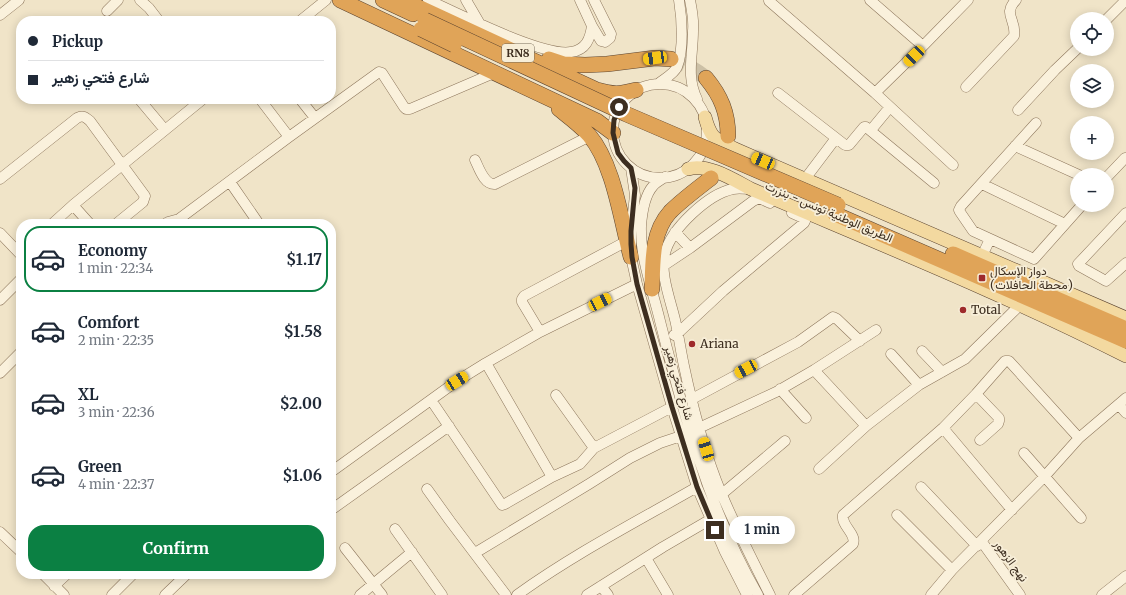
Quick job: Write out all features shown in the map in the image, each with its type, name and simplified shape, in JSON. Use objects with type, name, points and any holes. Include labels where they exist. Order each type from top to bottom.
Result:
[{"type":"highway","points":[[340,0],[494,74],[597,121],[613,133]]},
{"type":"highway","name":"الطريق الوطنية تونس - بنزرت","points":[[359,0],[423,24],[626,114],[1072,318],[1126,341]]},
{"type":"highway","name":"الطريق الوطنية تونس - بنزرت","points":[[383,0],[423,24]]},
{"type":"highway","name":"RN8","points":[[403,0],[604,92],[618,94],[636,90]]},
{"type":"highway","name":"RN8","points":[[512,50],[522,51],[564,64],[607,64],[655,58],[671,59]]},
{"type":"highway","points":[[706,78],[716,89],[724,106],[728,122],[728,136]]},
{"type":"highway","points":[[509,80],[556,107],[590,136],[604,159],[632,257]]},
{"type":"highway","points":[[652,289],[655,243],[663,223],[670,213],[711,178]]},
{"type":"highway","name":"الطريق الوطنية تونس - بنزرت","points":[[836,210],[1037,290],[1126,329]]},
{"type":"highway","points":[[1037,290],[1126,325]]},
{"type":"highway","points":[[1072,318],[1126,347]]},
{"type":"main road","points":[[703,112],[709,131],[714,137],[735,149],[1126,318]]},
{"type":"main road","points":[[688,169],[695,167],[704,168],[724,176],[1020,305],[1126,356]]},
{"type":"street","points":[[0,15],[19,0]]},
{"type":"street","points":[[107,11],[118,0]]},
{"type":"street","points":[[140,0],[155,16]]},
{"type":"street","points":[[306,16],[326,0]]},
{"type":"street","points":[[428,0],[531,45],[563,53],[572,52],[586,44],[590,38],[592,26]]},
{"type":"street","points":[[466,0],[480,24]]},
{"type":"street","points":[[580,0],[592,26],[601,41],[605,42],[610,38],[611,34],[594,0]]},
{"type":"street","points":[[658,84],[674,71],[677,66],[681,41],[679,0]]},
{"type":"street","points":[[690,0],[693,18],[693,31],[690,76],[692,88],[703,112],[707,131],[705,146],[698,158],[688,169],[677,175],[665,178],[647,176],[631,168],[618,153],[613,133],[614,120],[619,107],[628,96],[636,90],[648,85],[671,85],[682,89],[693,96],[703,112]]},
{"type":"street","points":[[870,0],[923,46]]},
{"type":"street","points":[[875,93],[968,0]]},
{"type":"street","points":[[966,87],[1014,36],[1014,28],[1009,10],[1010,6],[1016,0]]},
{"type":"street","points":[[1114,12],[1126,0]]},
{"type":"street","points":[[769,1],[875,93],[953,165]]},
{"type":"street","points":[[1018,110],[1070,56]]},
{"type":"street","points":[[336,103],[379,72],[382,73],[406,109],[410,109],[494,74]]},
{"type":"street","points":[[778,93],[845,144],[849,145],[864,127],[866,127],[934,183]]},
{"type":"street","points":[[143,104],[165,130]]},
{"type":"street","points":[[58,219],[198,104]]},
{"type":"street","points":[[264,104],[289,137]]},
{"type":"street","points":[[304,104],[315,118]]},
{"type":"street","points":[[179,219],[334,104]]},
{"type":"street","points":[[871,130],[890,107]]},
{"type":"street","points":[[0,179],[77,118],[83,116],[90,121],[143,193],[145,199],[143,202],[122,219]]},
{"type":"street","points":[[1036,123],[959,210],[973,231],[1034,259],[1076,212]]},
{"type":"street","points":[[475,160],[486,182],[492,185],[590,136]]},
{"type":"street","points":[[805,180],[836,138]]},
{"type":"street","points":[[1015,146],[1070,171]]},
{"type":"street","points":[[1114,170],[1125,158]]},
{"type":"street","name":"شارع فتحي زهير","points":[[631,168],[635,195],[631,231],[632,257],[637,284],[672,407],[697,487],[725,552],[746,595]]},
{"type":"street","name":"شارع فتحي زهير","points":[[665,178],[654,185],[648,192],[641,228],[643,253],[690,431],[706,483],[741,564],[758,595]]},
{"type":"street","points":[[230,182],[256,219]]},
{"type":"street","points":[[982,184],[1065,224]]},
{"type":"street","points":[[751,189],[733,189],[718,195],[686,219],[675,232],[664,254],[663,266],[699,428],[722,494],[770,595]]},
{"type":"street","points":[[663,266],[759,198],[803,218],[805,221],[723,291],[678,333],[665,339]]},
{"type":"street","points":[[73,205],[86,219]]},
{"type":"street","points":[[1126,213],[1078,264],[1106,281],[1126,263]]},
{"type":"street","points":[[675,232],[690,248]]},
{"type":"street","points":[[0,233],[16,250]]},
{"type":"street","points":[[982,256],[990,239]]},
{"type":"street","points":[[540,332],[522,302],[524,296],[627,241]]},
{"type":"street","points":[[2,294],[16,283]]},
{"type":"street","points":[[336,468],[457,381],[486,363],[540,332],[637,284]]},
{"type":"street","points":[[819,469],[866,426],[919,385],[965,359],[1020,305]]},
{"type":"street","points":[[692,399],[798,342],[833,317],[860,341]]},
{"type":"street","points":[[699,428],[780,389],[814,370],[876,330]]},
{"type":"street","points":[[922,351],[942,372]]},
{"type":"street","points":[[892,354],[919,385]]},
{"type":"street","points":[[0,373],[16,357]]},
{"type":"street","points":[[794,595],[853,544],[854,538],[843,520],[845,514],[943,428],[1005,361],[1009,361],[1079,438]]},
{"type":"street","points":[[486,363],[552,477]]},
{"type":"street","points":[[814,370],[866,426]]},
{"type":"street","points":[[780,389],[806,418]]},
{"type":"street","points":[[556,394],[594,448]]},
{"type":"street","points":[[976,394],[999,418],[998,424],[980,440]]},
{"type":"street","points":[[431,400],[502,505],[537,487],[552,477],[580,464],[594,448],[672,407]]},
{"type":"street","points":[[931,595],[952,570],[1044,477],[1079,438],[1122,401],[1126,413]]},
{"type":"street","points":[[336,506],[449,426]]},
{"type":"street","points":[[943,428],[1012,510]]},
{"type":"street","points":[[475,554],[630,458],[681,436]]},
{"type":"street","points":[[722,494],[785,441]]},
{"type":"street","points":[[1024,453],[1081,518]]},
{"type":"street","points":[[517,595],[529,591],[591,547],[697,487]]},
{"type":"street","name":"نهج الزهور","points":[[922,487],[979,544],[1020,595]]},
{"type":"street","points":[[427,489],[506,595]]},
{"type":"street","points":[[897,515],[952,570]]},
{"type":"street","points":[[587,595],[663,546],[711,519]]},
{"type":"street","points":[[395,529],[442,595]]},
{"type":"street","points":[[0,532],[16,547]]},
{"type":"street","points":[[345,548],[382,595]]},
{"type":"street","points":[[360,595],[412,552]]},
{"type":"street","points":[[646,558],[668,595]]},
{"type":"street","points":[[1102,595],[1126,576]]},
{"type":"street","points":[[48,579],[64,595]]},
{"type":"street","points":[[54,586],[62,579]]},
{"type":"street","points":[[112,595],[128,579]]},
{"type":"street","points":[[165,595],[182,579]]},
{"type":"street","points":[[602,586],[608,595]]},
{"type":"tunnel","points":[[671,59],[690,67],[706,78]]},
{"type":"place","name":"دوار الإسكال (محطة الحافلات)","points":[[982,278]]},
{"type":"place","name":"Total","points":[[963,310]]},
{"type":"place","name":"Ariana","points":[[692,344]]},
{"type":"route","points":[[619,107],[614,120],[614,143],[618,153],[631,168],[635,188],[631,244],[637,284],[672,407],[697,487],[715,530]]}]
